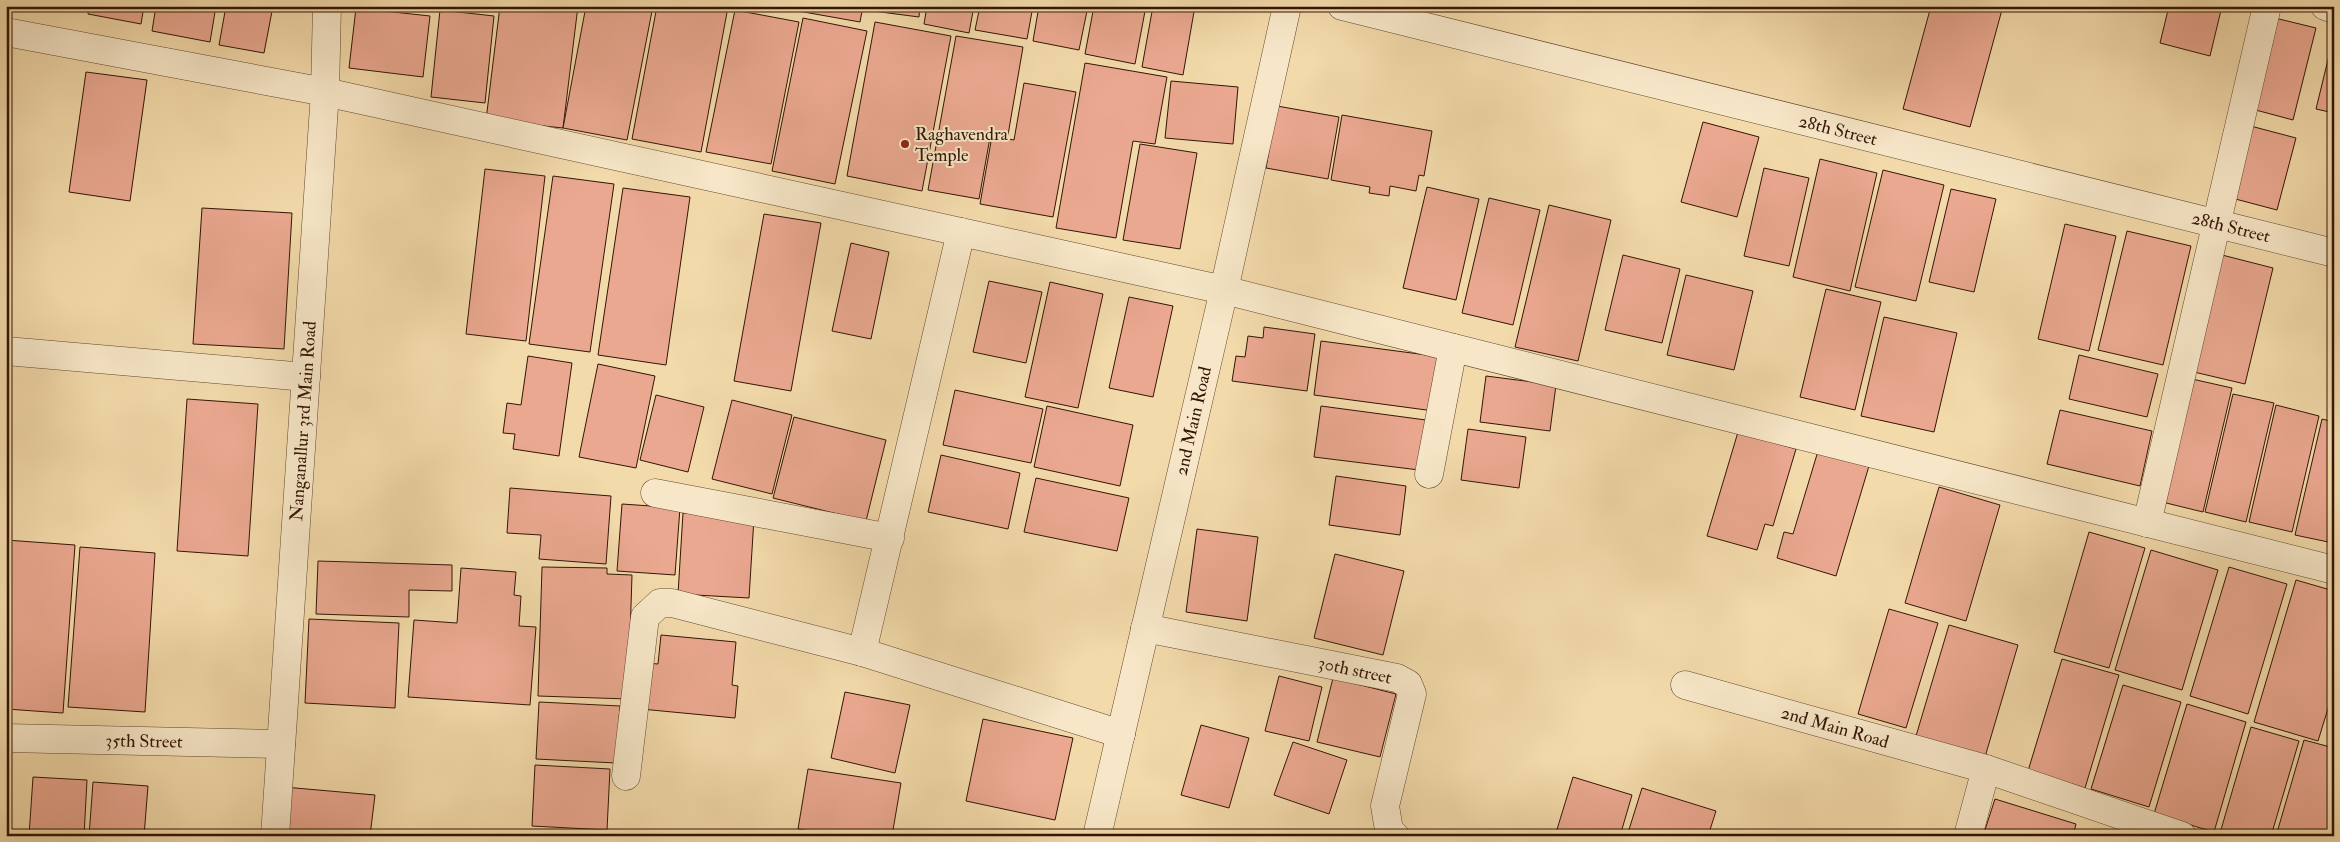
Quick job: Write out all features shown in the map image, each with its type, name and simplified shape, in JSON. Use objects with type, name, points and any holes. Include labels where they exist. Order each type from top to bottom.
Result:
[{"type":"street","name":"Nanganallur 3rd Main Road","points":[[275,836],[325,92],[327,6]]},
{"type":"street","name":"2nd Main Road","points":[[1097,836],[1224,290],[1287,6]]},
{"type":"street","name":"28th Street","points":[[1342,6],[2334,253]]},
{"type":"street","points":[[2148,523],[2268,6]]},
{"type":"street","points":[[2325,6],[2334,9]]},
{"type":"street","points":[[6,32],[325,92],[1224,290],[2334,570]]},
{"type":"street","points":[[862,652],[961,232]]},
{"type":"street","points":[[1429,474],[1453,348]]},
{"type":"street","points":[[6,351],[306,377]]},
{"type":"street","points":[[655,493],[890,538]]},
{"type":"street","points":[[626,776],[645,617],[660,603],[672,603],[862,652],[1121,734]]},
{"type":"street","name":"30th street","points":[[1145,628],[1397,678],[1408,684],[1412,694],[1385,806],[1389,830],[1396,836]]},
{"type":"street","name":"2nd Main Road","points":[[1685,685],[1986,769],[2182,836]]},
{"type":"street","name":"35th Street","points":[[6,738],[281,744]]},
{"type":"street","points":[[1968,836],[1986,769]]},
{"type":"building","points":[[51,6],[80,6],[79,11]]},
{"type":"building","points":[[89,6],[144,6],[141,24],[88,14]]},
{"type":"building","points":[[156,6],[216,6],[210,42],[152,31]]},
{"type":"building","points":[[226,6],[273,6],[264,53],[219,45]]},
{"type":"building","points":[[439,6],[490,6],[489,11]]},
{"type":"building","points":[[500,6],[578,6],[563,128],[486,120]]},
{"type":"building","points":[[586,6],[653,6],[627,140],[563,128]]},
{"type":"building","points":[[657,6],[728,7],[701,152],[632,139]]},
{"type":"building","points":[[770,6],[863,6],[860,22]]},
{"type":"building","points":[[873,6],[920,6],[919,17],[873,11]]},
{"type":"building","points":[[927,6],[974,6],[969,33],[924,24]]},
{"type":"building","points":[[980,6],[1033,6],[1027,39],[975,30]]},
{"type":"building","points":[[1039,6],[1088,6],[1079,50],[1033,41]]},
{"type":"building","points":[[1094,6],[1146,6],[1135,64],[1085,54]]},
{"type":"building","points":[[1153,6],[1195,6],[1183,75],[1142,67]]},
{"type":"building","points":[[1931,6],[2003,6],[1970,127],[1903,109]]},
{"type":"building","points":[[2169,6],[2222,6],[2210,56],[2160,43]]},
{"type":"building","points":[[356,8],[430,16],[423,77],[349,68]]},
{"type":"building","points":[[440,10],[494,16],[485,103],[431,97]]},
{"type":"building","points":[[735,10],[799,22],[771,164],[706,152]]},
{"type":"building","points":[[803,18],[867,31],[835,184],[772,171]]},
{"type":"building","points":[[2275,18],[2316,28],[2293,120],[2252,109]]},
{"type":"building","points":[[875,22],[951,36],[922,191],[847,176]]},
{"type":"building","points":[[956,36],[1023,47],[1008,135],[991,132],[979,199],[928,190]]},
{"type":"building","points":[[2334,39],[2334,113],[2316,109]]},
{"type":"building","points":[[1085,63],[1167,77],[1155,144],[1133,141],[1116,238],[1056,228]]},
{"type":"building","points":[[86,72],[147,80],[130,201],[69,192]]},
{"type":"building","points":[[1171,81],[1238,87],[1233,144],[1165,138]]},
{"type":"building","points":[[1024,83],[1076,92],[1053,217],[980,204],[992,136],[1014,140]]},
{"type":"building","points":[[1277,106],[1339,117],[1328,179],[1266,168]]},
{"type":"building","points":[[1342,115],[1432,131],[1424,176],[1419,175],[1416,191],[1390,186],[1389,196],[1369,193],[1370,187],[1331,180]]},
{"type":"building","points":[[1703,122],[1759,137],[1737,217],[1681,202]]},
{"type":"building","points":[[2243,124],[2296,138],[2277,210],[2224,196]]},
{"type":"building","points":[[1140,144],[1197,153],[1180,249],[1123,240]]},
{"type":"building","points":[[1820,159],[1877,173],[1850,291],[1793,277]]},
{"type":"building","points":[[1764,168],[1809,178],[1789,266],[1744,256]]},
{"type":"building","points":[[485,169],[545,176],[526,341],[466,334]]},
{"type":"building","points":[[1883,170],[1944,185],[1916,301],[1855,287]]},
{"type":"building","points":[[553,176],[614,184],[590,352],[529,344]]},
{"type":"building","points":[[1427,187],[1479,199],[1456,300],[1403,288]]},
{"type":"building","points":[[623,188],[690,197],[666,365],[598,355]]},
{"type":"building","points":[[1951,189],[1996,199],[1974,292],[1929,282]]},
{"type":"building","points":[[1489,198],[1540,210],[1513,325],[1462,313]]},
{"type":"building","points":[[1549,205],[1611,220],[1578,361],[1515,347]]},
{"type":"building","points":[[202,208],[292,213],[284,349],[193,344]]},
{"type":"building","points":[[764,214],[821,223],[791,391],[734,381]]},
{"type":"building","points":[[2065,224],[2116,236],[2089,351],[2038,339]]},
{"type":"building","points":[[2127,231],[2191,246],[2163,365],[2098,350]]},
{"type":"building","points":[[851,243],[889,252],[871,339],[832,331]]},
{"type":"building","points":[[1623,255],[1680,269],[1662,343],[1605,330]]},
{"type":"building","points":[[2222,255],[2273,268],[2245,384],[2194,372]]},
{"type":"building","points":[[1686,275],[1753,291],[1734,370],[1667,355]]},
{"type":"building","points":[[989,281],[1042,292],[1026,363],[973,352]]},
{"type":"building","points":[[1050,282],[1103,294],[1078,408],[1025,397]]},
{"type":"building","points":[[1826,289],[1881,302],[1855,410],[1800,397]]},
{"type":"building","points":[[1129,297],[1173,306],[1153,397],[1109,388]]},
{"type":"building","points":[[1884,317],[1957,333],[1934,432],[1861,416]]},
{"type":"building","points":[[1264,327],[1315,334],[1307,391],[1232,381],[1236,356],[1245,357],[1248,336],[1263,338]]},
{"type":"building","points":[[1321,341],[1442,357],[1434,411],[1314,395]]},
{"type":"building","points":[[2079,355],[2158,374],[2147,417],[2069,399]]},
{"type":"building","points":[[528,356],[572,363],[559,456],[513,449],[515,434],[503,433],[507,403],[521,405]]},
{"type":"building","points":[[598,364],[655,376],[636,468],[579,457]]},
{"type":"building","points":[[1486,376],[1556,385],[1550,431],[1480,422]]},
{"type":"building","points":[[2183,377],[2232,388],[2203,512],[2154,500]]},
{"type":"building","points":[[955,390],[1043,409],[1031,463],[943,445]]},
{"type":"building","points":[[2233,394],[2274,403],[2246,522],[2205,512]]},
{"type":"building","points":[[656,395],[704,407],[688,472],[640,460]]},
{"type":"building","points":[[187,399],[258,404],[248,556],[177,551]]},
{"type":"building","points":[[732,400],[792,415],[772,494],[712,479]]},
{"type":"building","points":[[2276,405],[2319,416],[2292,532],[2249,522]]},
{"type":"building","points":[[1047,406],[1133,425],[1120,486],[1034,467]]},
{"type":"building","points":[[1321,406],[1426,420],[1419,470],[1314,457]]},
{"type":"building","points":[[2060,410],[2152,431],[2140,486],[2047,464]]},
{"type":"building","points":[[794,417],[886,440],[866,521],[773,498]]},
{"type":"building","points":[[2322,419],[2334,422],[2333,543],[2295,535]]},
{"type":"building","points":[[1468,429],[1526,437],[1519,488],[1461,480]]},
{"type":"building","points":[[1738,432],[1796,449],[1773,526],[1765,524],[1757,550],[1707,536]]},
{"type":"building","points":[[1818,451],[1869,466],[1836,576],[1777,558],[1784,532],[1793,534]]},
{"type":"building","points":[[941,455],[1020,473],[1008,529],[928,512]]},
{"type":"building","points":[[1336,476],[1406,486],[1400,535],[1329,525]]},
{"type":"building","points":[[1036,478],[1129,498],[1117,551],[1024,532]]},
{"type":"building","points":[[1939,487],[2000,505],[1966,621],[1905,603]]},
{"type":"building","points":[[510,488],[611,496],[606,564],[539,559],[541,535],[507,533]]},
{"type":"building","points":[[622,504],[680,508],[675,575],[617,571]]},
{"type":"building","points":[[683,513],[754,518],[749,598],[678,594]]},
{"type":"building","points":[[1197,529],[1258,537],[1247,621],[1186,612]]},
{"type":"building","points":[[2089,532],[2145,548],[2109,668],[2054,652]]},
{"type":"building","points":[[6,540],[75,545],[63,713],[6,709]]},
{"type":"building","points":[[80,547],[155,553],[145,712],[68,707]]},
{"type":"building","points":[[2151,550],[2218,570],[2182,690],[2115,670]]},
{"type":"building","points":[[1335,554],[1404,571],[1383,655],[1314,638]]},
{"type":"building","points":[[318,561],[452,565],[452,591],[409,590],[409,617],[316,614]]},
{"type":"building","points":[[542,567],[607,568],[607,574],[632,575],[628,699],[538,696]]},
{"type":"building","points":[[2229,567],[2287,584],[2248,714],[2190,696]]},
{"type":"building","points":[[461,568],[516,572],[514,595],[521,596],[519,626],[536,627],[530,705],[408,697],[414,620],[457,623]]},
{"type":"building","points":[[2296,580],[2334,591],[2334,689],[2318,741],[2254,722]]},
{"type":"building","points":[[1889,609],[1938,623],[1906,728],[1858,714]]},
{"type":"building","points":[[309,619],[399,623],[395,708],[305,703]]},
{"type":"building","points":[[1949,625],[2018,645],[1985,757],[1916,736]]},
{"type":"building","points":[[661,635],[736,642],[732,685],[738,686],[735,718],[641,709],[646,663],[658,664]]},
{"type":"building","points":[[2062,659],[2119,675],[2085,788],[2028,771]]},
{"type":"building","points":[[1279,676],[1322,687],[1309,741],[1265,731]]},
{"type":"building","points":[[1333,678],[1396,694],[1380,757],[1317,742]]},
{"type":"building","points":[[2123,685],[2181,702],[2149,807],[2091,789]]},
{"type":"building","points":[[845,692],[910,705],[895,773],[831,758]]},
{"type":"building","points":[[539,702],[620,706],[616,763],[536,759]]},
{"type":"building","points":[[2187,704],[2246,722],[2214,832],[2154,814]]},
{"type":"building","points":[[983,719],[1073,738],[1055,820],[966,801]]},
{"type":"building","points":[[2334,721],[2334,738],[2329,736]]},
{"type":"building","points":[[1201,725],[1249,738],[1229,808],[1181,795]]},
{"type":"building","points":[[2251,727],[2299,741],[2271,836],[2229,836],[2220,833]]},
{"type":"building","points":[[2304,740],[2334,748],[2334,836],[2276,836]]},
{"type":"building","points":[[1293,742],[1347,760],[1329,814],[1274,795]]},
{"type":"building","points":[[535,765],[610,769],[607,830],[532,826]]},
{"type":"building","points":[[808,769],[901,783],[892,836],[845,836],[798,829]]},
{"type":"building","points":[[33,777],[87,780],[84,836],[29,836]]},
{"type":"building","points":[[1573,777],[1632,795],[1620,836],[1555,836]]},
{"type":"building","points":[[93,782],[148,786],[144,836],[89,836]]},
{"type":"building","points":[[284,787],[375,795],[370,836],[279,836]]},
{"type":"building","points":[[1642,788],[1716,811],[1708,836],[1627,836]]},
{"type":"building","points":[[1995,799],[2076,824],[2073,836],[1983,836]]},
{"type":"building","points":[[2089,831],[2101,836],[2087,836]]},
{"type":"place","name":"Raghavendra Temple","points":[[905,144]]}]
